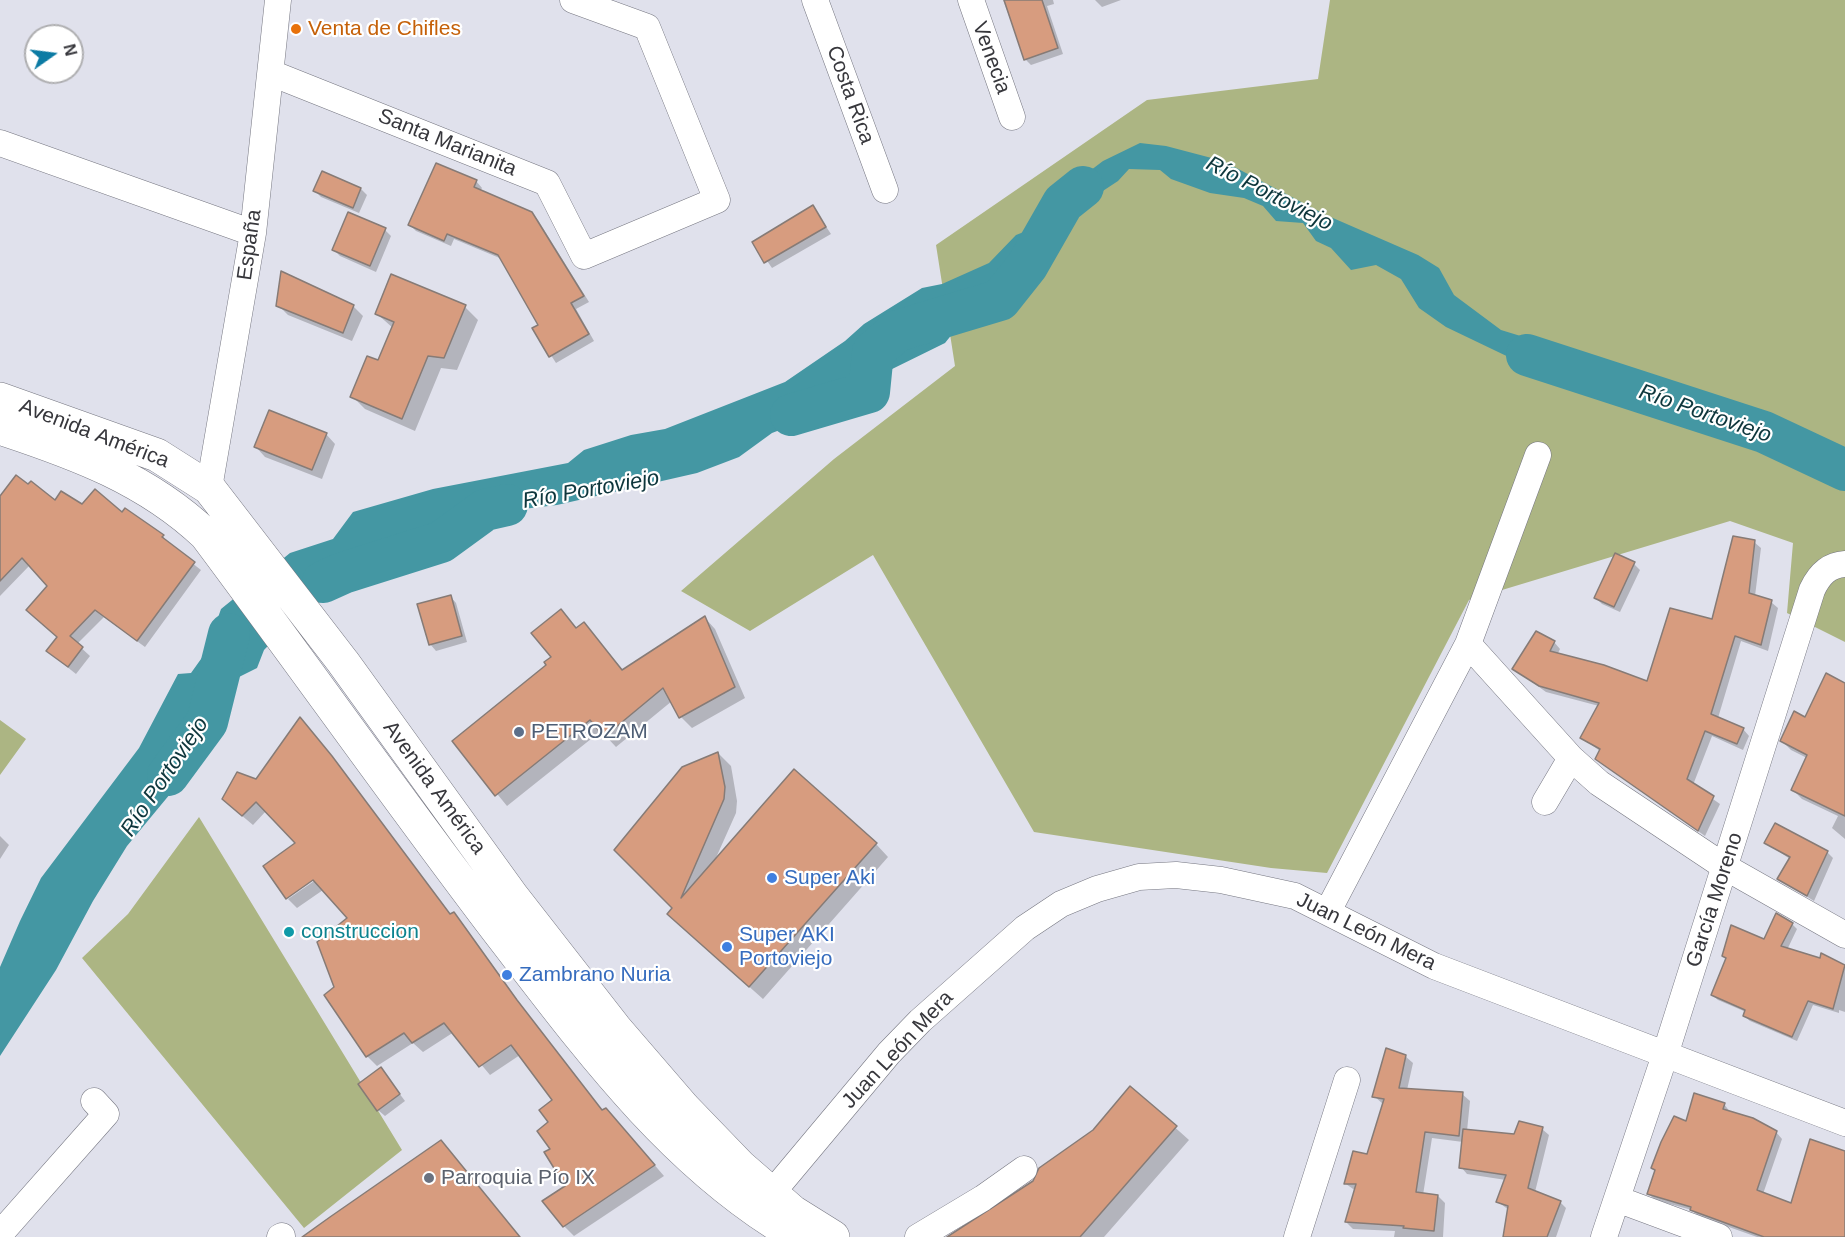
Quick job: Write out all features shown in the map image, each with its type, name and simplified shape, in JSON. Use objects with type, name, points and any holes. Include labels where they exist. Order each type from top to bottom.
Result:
[{"type":"street","name":"Santa Marianita","points":[[271,73],[547,183],[584,256],[717,200],[647,27],[573,0]]},
{"type":"street","name":"Costa Rica","points":[[815,0],[885,190]]},
{"type":"street","name":"Venecia","points":[[971,0],[1012,117]]},
{"type":"street","name":"España","points":[[218,498],[253,233],[271,73],[274,1]]},
{"type":"street","points":[[0,143],[253,233]]},
{"type":"street","name":"Avenida América","points":[[0,399],[157,455],[218,498],[343,662],[512,896],[615,1028],[684,1108],[771,1194],[833,1237]]},
{"type":"street","name":"Avenida América","points":[[0,428],[61,448],[117,473],[173,505],[206,535],[460,881],[596,1057],[693,1159],[745,1204],[798,1237]]},
{"type":"street","points":[[1328,911],[1467,644],[1538,455]]},
{"type":"street","name":"García Moreno","points":[[1604,1237],[1665,1055],[1812,590],[1818,577],[1838,565]]},
{"type":"street","points":[[1467,644],[1570,758],[1599,783],[1725,867],[1845,935]]},
{"type":"street","points":[[1545,802],[1570,758]]},
{"type":"street","name":"Juan León Mera","points":[[771,1194],[889,1053],[920,1021],[1025,928],[1062,904],[1118,882],[1176,875],[1221,880],[1294,896],[1434,966],[1845,1123]]},
{"type":"street","points":[[1297,1237],[1347,1080]]},
{"type":"street","points":[[0,1234],[106,1114],[94,1101]]},
{"type":"street","points":[[693,1159],[760,1237]]},
{"type":"street","points":[[918,1237],[983,1198],[1024,1169]]},
{"type":"street","points":[[771,1194],[804,1237]]},
{"type":"street","points":[[1617,1199],[1719,1237]]},
{"type":"green space","points":[[1330,0],[1845,0],[1845,642],[1787,613],[1793,543],[1730,521],[1469,600],[1327,873],[1271,868],[1034,832],[873,555],[750,631],[681,591],[834,459],[955,366],[936,245],[1147,100],[1318,79]]},
{"type":"green space","points":[[0,720],[26,739],[0,775]]},
{"type":"green space","points":[[199,817],[402,1150],[304,1228],[82,958],[128,914]]},
{"type":"water","points":[[1140,143],[1166,146],[1223,161],[1326,215],[1418,255],[1439,268],[1454,295],[1501,330],[1576,353],[1612,370],[1542,373],[1446,327],[1419,308],[1401,279],[1376,265],[1351,270],[1331,248],[1316,241],[1303,223],[1276,221],[1263,206],[1244,198],[1210,193],[1171,179],[1160,170],[1129,169],[1118,181],[1080,206],[1065,222],[1037,236],[1031,249],[1037,278],[1002,277],[973,300],[957,328],[945,343],[884,373],[821,414],[772,433],[739,457],[697,473],[557,505],[523,509],[487,524],[439,534],[389,550],[364,575],[319,593],[264,650],[257,668],[239,677],[226,680],[205,697],[200,717],[204,753],[127,846],[93,901],[56,970],[0,1056],[0,967],[41,878],[139,748],[178,674],[191,673],[206,652],[221,609],[290,553],[333,539],[353,512],[433,489],[568,463],[584,450],[631,435],[665,429],[785,382],[845,341],[864,324],[922,288],[942,284],[989,263],[1016,235],[1029,230],[1045,205],[1103,161]]},
{"type":"building","points":[[1004,0],[1042,0],[1058,48],[1024,60]]},
{"type":"building","points":[[436,163],[477,180],[474,187],[532,212],[584,296],[571,303],[589,334],[549,357],[532,328],[538,325],[498,255],[447,234],[444,241],[408,225]]},
{"type":"building","points":[[322,171],[361,188],[353,208],[313,191]]},
{"type":"building","points":[[813,205],[826,227],[764,263],[752,242]]},
{"type":"building","points":[[348,212],[386,228],[370,266],[332,250]]},
{"type":"building","points":[[281,271],[354,305],[343,333],[276,306]]},
{"type":"building","points":[[391,274],[466,305],[444,358],[428,356],[402,419],[350,397],[367,356],[378,360],[394,322],[375,314]]},
{"type":"building","points":[[269,410],[327,433],[312,470],[254,447]]},
{"type":"building","points":[[16,475],[28,484],[31,481],[55,500],[61,491],[82,504],[95,489],[122,512],[125,508],[164,535],[162,537],[195,562],[137,641],[95,610],[70,636],[83,647],[68,667],[46,651],[57,637],[26,610],[47,586],[22,558],[0,581],[0,496]]},
{"type":"building","points":[[1733,536],[1755,540],[1749,593],[1772,600],[1761,645],[1735,636],[1711,714],[1744,728],[1737,744],[1705,731],[1687,779],[1714,796],[1698,831],[1595,759],[1600,749],[1580,738],[1599,703],[1539,686],[1512,669],[1536,631],[1555,641],[1550,651],[1604,665],[1647,681],[1670,608],[1712,619]]},
{"type":"building","points":[[1615,553],[1635,562],[1614,607],[1594,598]]},
{"type":"building","points":[[451,595],[462,636],[429,645],[417,604]]},
{"type":"building","points":[[561,609],[576,628],[584,622],[622,670],[705,616],[735,687],[679,718],[663,688],[604,737],[590,720],[495,796],[452,741],[546,665],[544,662],[551,657],[531,633]]},
{"type":"building","points":[[1826,673],[1845,683],[1845,816],[1791,790],[1807,755],[1780,741],[1794,711],[1805,717]]},
{"type":"building","points":[[300,717],[332,756],[450,914],[454,912],[517,1000],[602,1110],[606,1108],[655,1165],[563,1227],[542,1201],[565,1186],[544,1152],[550,1149],[537,1131],[548,1122],[539,1110],[552,1100],[511,1045],[479,1067],[444,1023],[412,1043],[404,1033],[366,1057],[324,995],[334,987],[317,942],[347,918],[313,880],[286,899],[263,866],[295,843],[256,802],[242,816],[222,799],[237,772],[256,779]]},
{"type":"building","name":"Super Aki","points":[[718,752],[725,787],[724,799],[681,898],[794,769],[877,843],[749,987],[667,914],[672,908],[614,850],[682,767]]},
{"type":"building","points":[[1775,823],[1828,851],[1807,896],[1777,879],[1790,857],[1764,843]]},
{"type":"building","points":[[1776,913],[1793,923],[1781,946],[1820,958],[1821,953],[1845,965],[1833,1009],[1808,1001],[1792,1037],[1743,1016],[1745,1010],[1711,995],[1726,958],[1722,956],[1731,925],[1764,939]]},
{"type":"building","points":[[1386,1048],[1406,1055],[1399,1088],[1463,1092],[1459,1136],[1425,1132],[1416,1192],[1438,1195],[1434,1231],[1403,1228],[1404,1226],[1345,1222],[1356,1184],[1344,1184],[1353,1151],[1367,1154],[1384,1099],[1372,1097]]},
{"type":"building","points":[[381,1067],[400,1094],[377,1111],[358,1084]]},
{"type":"building","points":[[1130,1086],[1177,1126],[1080,1237],[947,1237],[1033,1181],[1039,1168],[1093,1130]]},
{"type":"building","points":[[1694,1093],[1725,1103],[1723,1109],[1753,1118],[1777,1131],[1757,1190],[1791,1203],[1810,1139],[1845,1151],[1845,1237],[1764,1237],[1690,1210],[1691,1207],[1647,1194],[1655,1170],[1651,1168],[1661,1142],[1674,1116],[1686,1121]]},
{"type":"building","points":[[1519,1121],[1543,1127],[1528,1188],[1561,1201],[1547,1237],[1503,1237],[1508,1206],[1496,1202],[1506,1175],[1459,1168],[1463,1129],[1514,1134]]},
{"type":"building","name":"Parroquia Pío IX","points":[[441,1140],[520,1237],[302,1237],[330,1217]]},
{"type":"waterway","name":"Río Portoviejo","points":[[791,415],[869,392],[873,352],[897,331],[1000,300],[1027,266],[1063,203],[1083,187]]},
{"type":"waterway","name":"Río Portoviejo","points":[[1527,355],[1764,432],[1845,470]]},
{"type":"waterway","name":"Río Portoviejo","points":[[323,582],[343,573],[441,542],[485,510],[507,505]]},
{"type":"waterway","name":"Río Portoviejo","points":[[168,775],[207,722],[229,634]]},
{"type":"place","name":"Venta de Chifles","points":[[296,29]]},
{"type":"place","name":"PETROZAM","points":[[519,732]]},
{"type":"place","name":"Super Aki","points":[[772,878]]},
{"type":"place","name":"construccion","points":[[289,932]]},
{"type":"place","name":"Super AKI Portoviejo","points":[[727,947]]},
{"type":"place","name":"Zambrano Nuria","points":[[507,975]]},
{"type":"place","name":"Parroquia Pío IX","points":[[429,1178]]}]
